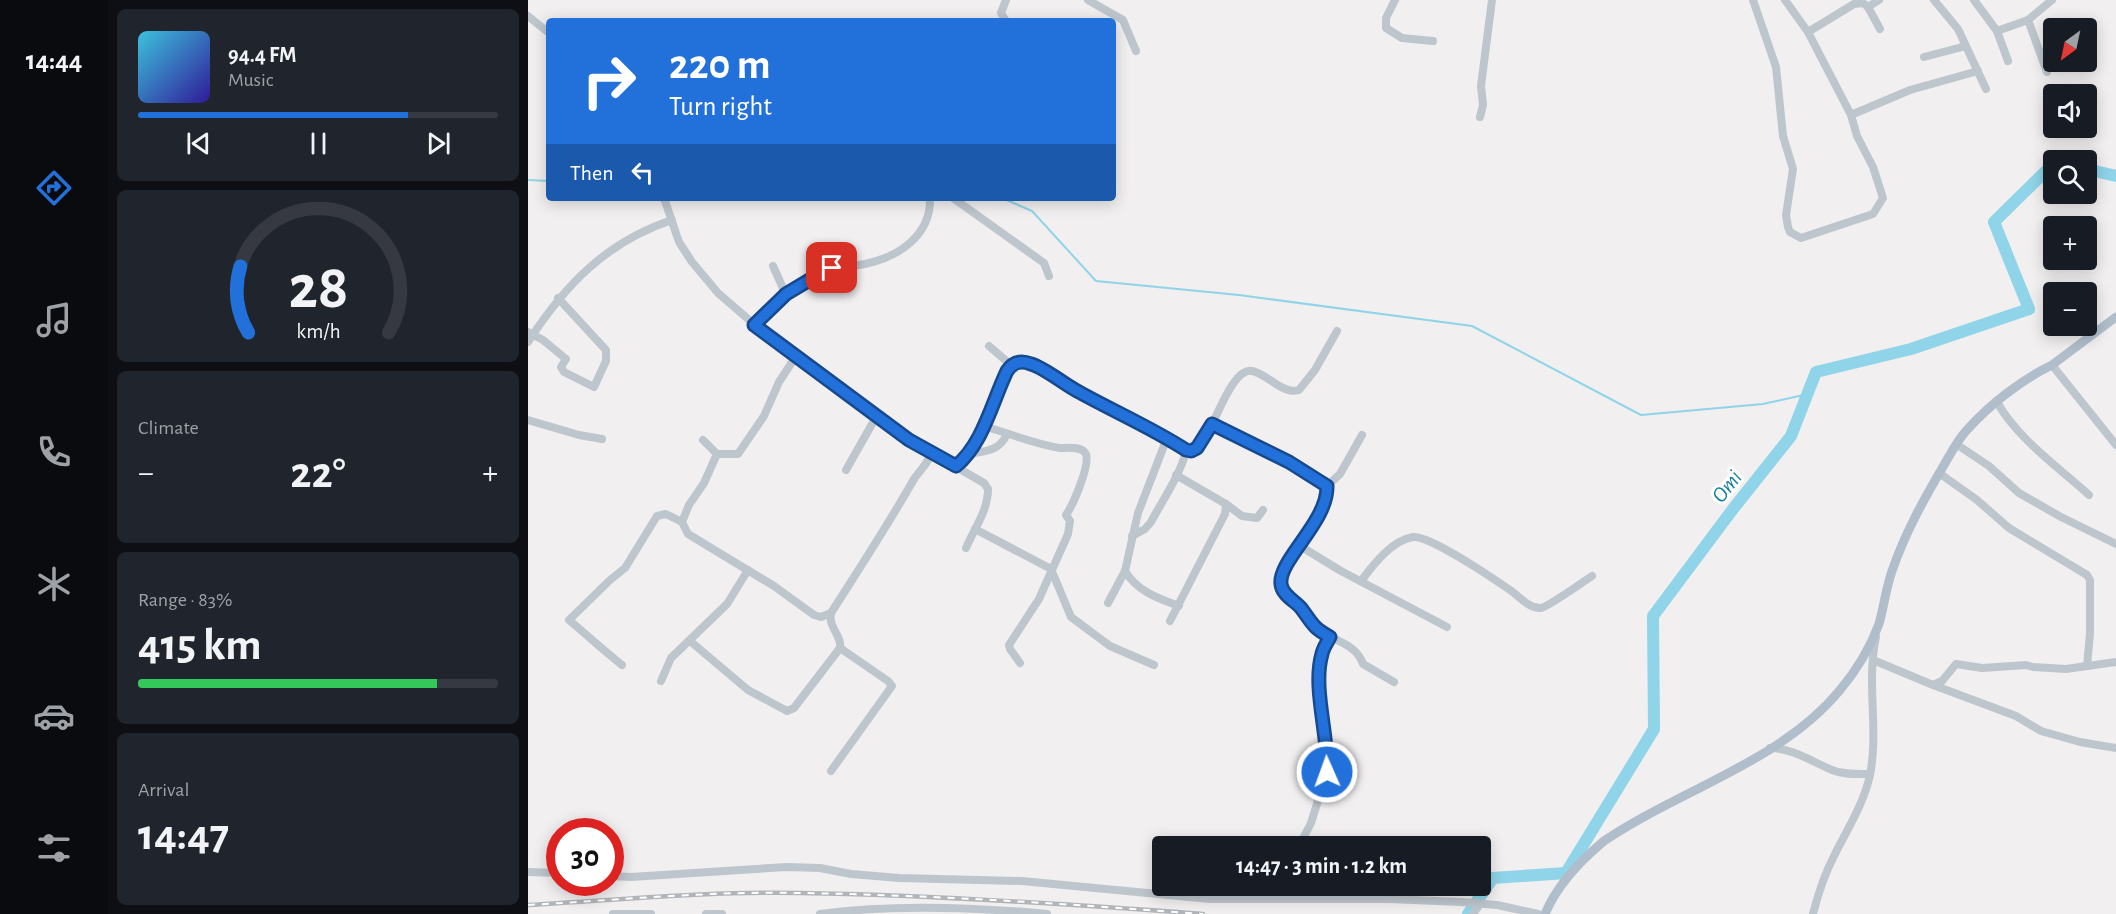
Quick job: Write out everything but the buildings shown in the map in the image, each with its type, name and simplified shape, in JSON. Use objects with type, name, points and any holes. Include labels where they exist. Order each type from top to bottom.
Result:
[{"type":"main road","points":[[1545,914],[1568,877],[1584,858],[1604,841],[1770,748],[1801,728],[1832,700],[1858,665],[1879,624],[1892,571],[1915,517],[1956,444],[1977,419],[1997,402],[2116,317]]},
{"type":"street","points":[[1004,18],[1001,14],[1006,0]]},
{"type":"street","points":[[1089,0],[1123,20],[1136,51]]},
{"type":"street","points":[[1395,0],[1386,18],[1386,28],[1402,38],[1432,41]]},
{"type":"street","points":[[1480,117],[1483,105],[1481,86],[1492,0]]},
{"type":"street","points":[[1753,0],[1776,67],[1783,136],[1793,169],[1786,215],[1788,227],[1790,232],[1801,238],[1873,214],[1883,198],[1873,167],[1857,136],[1851,115],[1808,32],[1785,0]]},
{"type":"street","points":[[1868,7],[1879,0]]},
{"type":"street","points":[[1934,0],[1958,29],[1986,89]]},
{"type":"street","points":[[1974,0],[1997,32],[2008,61]]},
{"type":"street","points":[[1997,32],[2028,21],[2052,0]]},
{"type":"street","points":[[1808,32],[1854,4],[1863,3],[1868,7],[1880,29]]},
{"type":"street","points":[[528,16],[546,31]]},
{"type":"street","points":[[2028,21],[2043,59]]},
{"type":"street","points":[[1924,57],[1966,46]]},
{"type":"street","points":[[1851,115],[1910,90],[1978,72]]},
{"type":"street","points":[[665,201],[679,242],[692,262],[718,293],[754,325],[876,417],[909,440],[981,481],[988,489],[984,510],[966,548]]},
{"type":"street","points":[[754,325],[786,294],[821,273],[832,268],[883,260],[898,252],[919,235],[926,224],[930,201]]},
{"type":"street","points":[[957,201],[1044,263],[1048,276]]},
{"type":"street","points":[[528,342],[530,334],[578,277],[627,239],[672,220]]},
{"type":"street","points":[[773,266],[786,294]]},
{"type":"street","points":[[530,334],[566,359],[561,367],[564,372],[594,387],[606,361],[606,350],[558,298]]},
{"type":"street","points":[[956,466],[968,454],[983,426],[1000,383],[1011,365],[1023,362],[1032,364],[1078,392],[1191,451],[1197,448],[1232,386],[1242,373],[1247,371],[1258,373],[1290,391],[1299,390],[1315,370],[1337,331]]},
{"type":"street","points":[[989,346],[1011,365]]},
{"type":"street","points":[[704,441],[717,454],[738,454],[764,416],[779,381],[796,356]]},
{"type":"street","points":[[2052,364],[2116,445]]},
{"type":"street","points":[[1997,402],[2014,426],[2089,495]]},
{"type":"street","points":[[846,470],[876,417]]},
{"type":"street","points":[[528,420],[579,435],[602,439]]},
{"type":"street","points":[[1212,424],[1289,462],[1327,486]]},
{"type":"street","points":[[983,426],[1049,446],[1075,448],[1084,452],[1086,456],[1082,480],[1071,509],[1066,515],[1070,521],[1068,534],[1039,599],[1009,645],[1020,663]]},
{"type":"street","points":[[968,454],[999,447],[1007,434]]},
{"type":"street","points":[[1362,435],[1340,474],[1327,486],[1326,502],[1289,560],[1281,584],[1289,598],[1301,609],[1310,623],[1330,637],[1353,648],[1360,654],[1363,664],[1394,682]]},
{"type":"street","points":[[1108,603],[1125,571],[1138,513],[1167,438]]},
{"type":"street","points":[[1956,444],[1989,466],[2019,493],[2116,544]]},
{"type":"street","points":[[1132,536],[1145,529],[1151,522],[1185,459],[1186,450]]},
{"type":"street","points":[[690,641],[747,690],[787,711],[794,708],[840,648],[841,644],[830,620],[831,613],[895,515],[914,479],[930,458],[931,452]]},
{"type":"street","points":[[682,522],[717,454]]},
{"type":"street","points":[[1939,473],[1977,500],[2009,528],[2087,575],[2090,580],[2090,633],[2087,666]]},
{"type":"street","points":[[1176,476],[1226,504],[1242,516],[1257,518],[1263,510]]},
{"type":"street","points":[[1170,621],[1225,514],[1226,504]]},
{"type":"street","points":[[622,665],[569,620],[625,568],[657,516],[666,514],[682,522],[688,534],[702,544],[748,570],[814,615],[821,617],[831,613]]},
{"type":"street","points":[[975,529],[1051,569],[1071,617],[1110,646],[1154,665]]},
{"type":"street","points":[[1361,581],[1389,550],[1413,537],[1422,538],[1453,555],[1526,603],[1536,607],[1542,608],[1550,604],[1592,576]]},
{"type":"street","points":[[1300,546],[1447,627]]},
{"type":"street","points":[[661,681],[671,658],[727,604],[748,570]]},
{"type":"street","points":[[1125,571],[1133,582],[1147,593],[1179,606]]},
{"type":"street","points":[[1812,914],[1828,867],[1862,802],[1870,774],[1873,731],[1871,682],[1879,624]]},
{"type":"street","points":[[1304,836],[1311,823],[1327,772],[1328,756],[1319,670],[1322,653],[1330,637]]},
{"type":"street","points":[[831,771],[892,686],[840,648]]},
{"type":"street","points":[[1873,660],[2016,716],[2041,731],[2080,742],[2116,748]]},
{"type":"street","points":[[1933,685],[1942,681],[1956,664],[1982,668],[2026,665],[2066,669],[2116,662]]},
{"type":"street","points":[[1770,748],[1784,748],[1831,770],[1855,775],[1870,774]]},
{"type":"street","points":[[624,877],[787,867],[820,868],[851,874],[899,878],[1022,881],[1210,899],[1390,898],[1497,905],[1538,914]]},
{"type":"street","points":[[528,872],[546,873]]},
{"type":"street","points":[[1320,896],[1325,899]]},
{"type":"street","points":[[1473,914],[1480,904]]},
{"type":"street","points":[[820,914],[851,910],[911,909],[1002,910],[1047,914]]},
{"type":"street","points":[[613,914],[651,914]]},
{"type":"street","points":[[706,914],[722,914]]},
{"type":"waterway","name":"Omi","points":[[2097,172],[2116,176]]},
{"type":"waterway","name":"Omi","points":[[1468,914],[1493,878],[1566,873],[1654,729],[1653,616],[1791,436],[1816,372],[1911,349],[2029,309],[1994,222],[2043,174]]},
{"type":"waterway","points":[[529,180],[546,181]]},
{"type":"waterway","points":[[1009,201],[1032,211],[1096,281],[1239,295],[1472,326],[1641,415],[1763,404],[1808,394]]},
{"type":"railway","points":[[528,905],[698,895],[800,893],[1002,900],[1203,914]]},
{"type":"route","points":[[832,268],[786,294],[764,318],[754,325],[909,440],[956,466],[968,454],[1007,371],[1011,365],[1023,362],[1042,369],[1078,392],[1148,427],[1186,450],[1191,451],[1197,448],[1212,424],[1289,462],[1327,486],[1326,502],[1289,560],[1281,584],[1283,590],[1301,609],[1310,623],[1330,637],[1322,653],[1319,670],[1324,736],[1328,756],[1327,772]]}]
